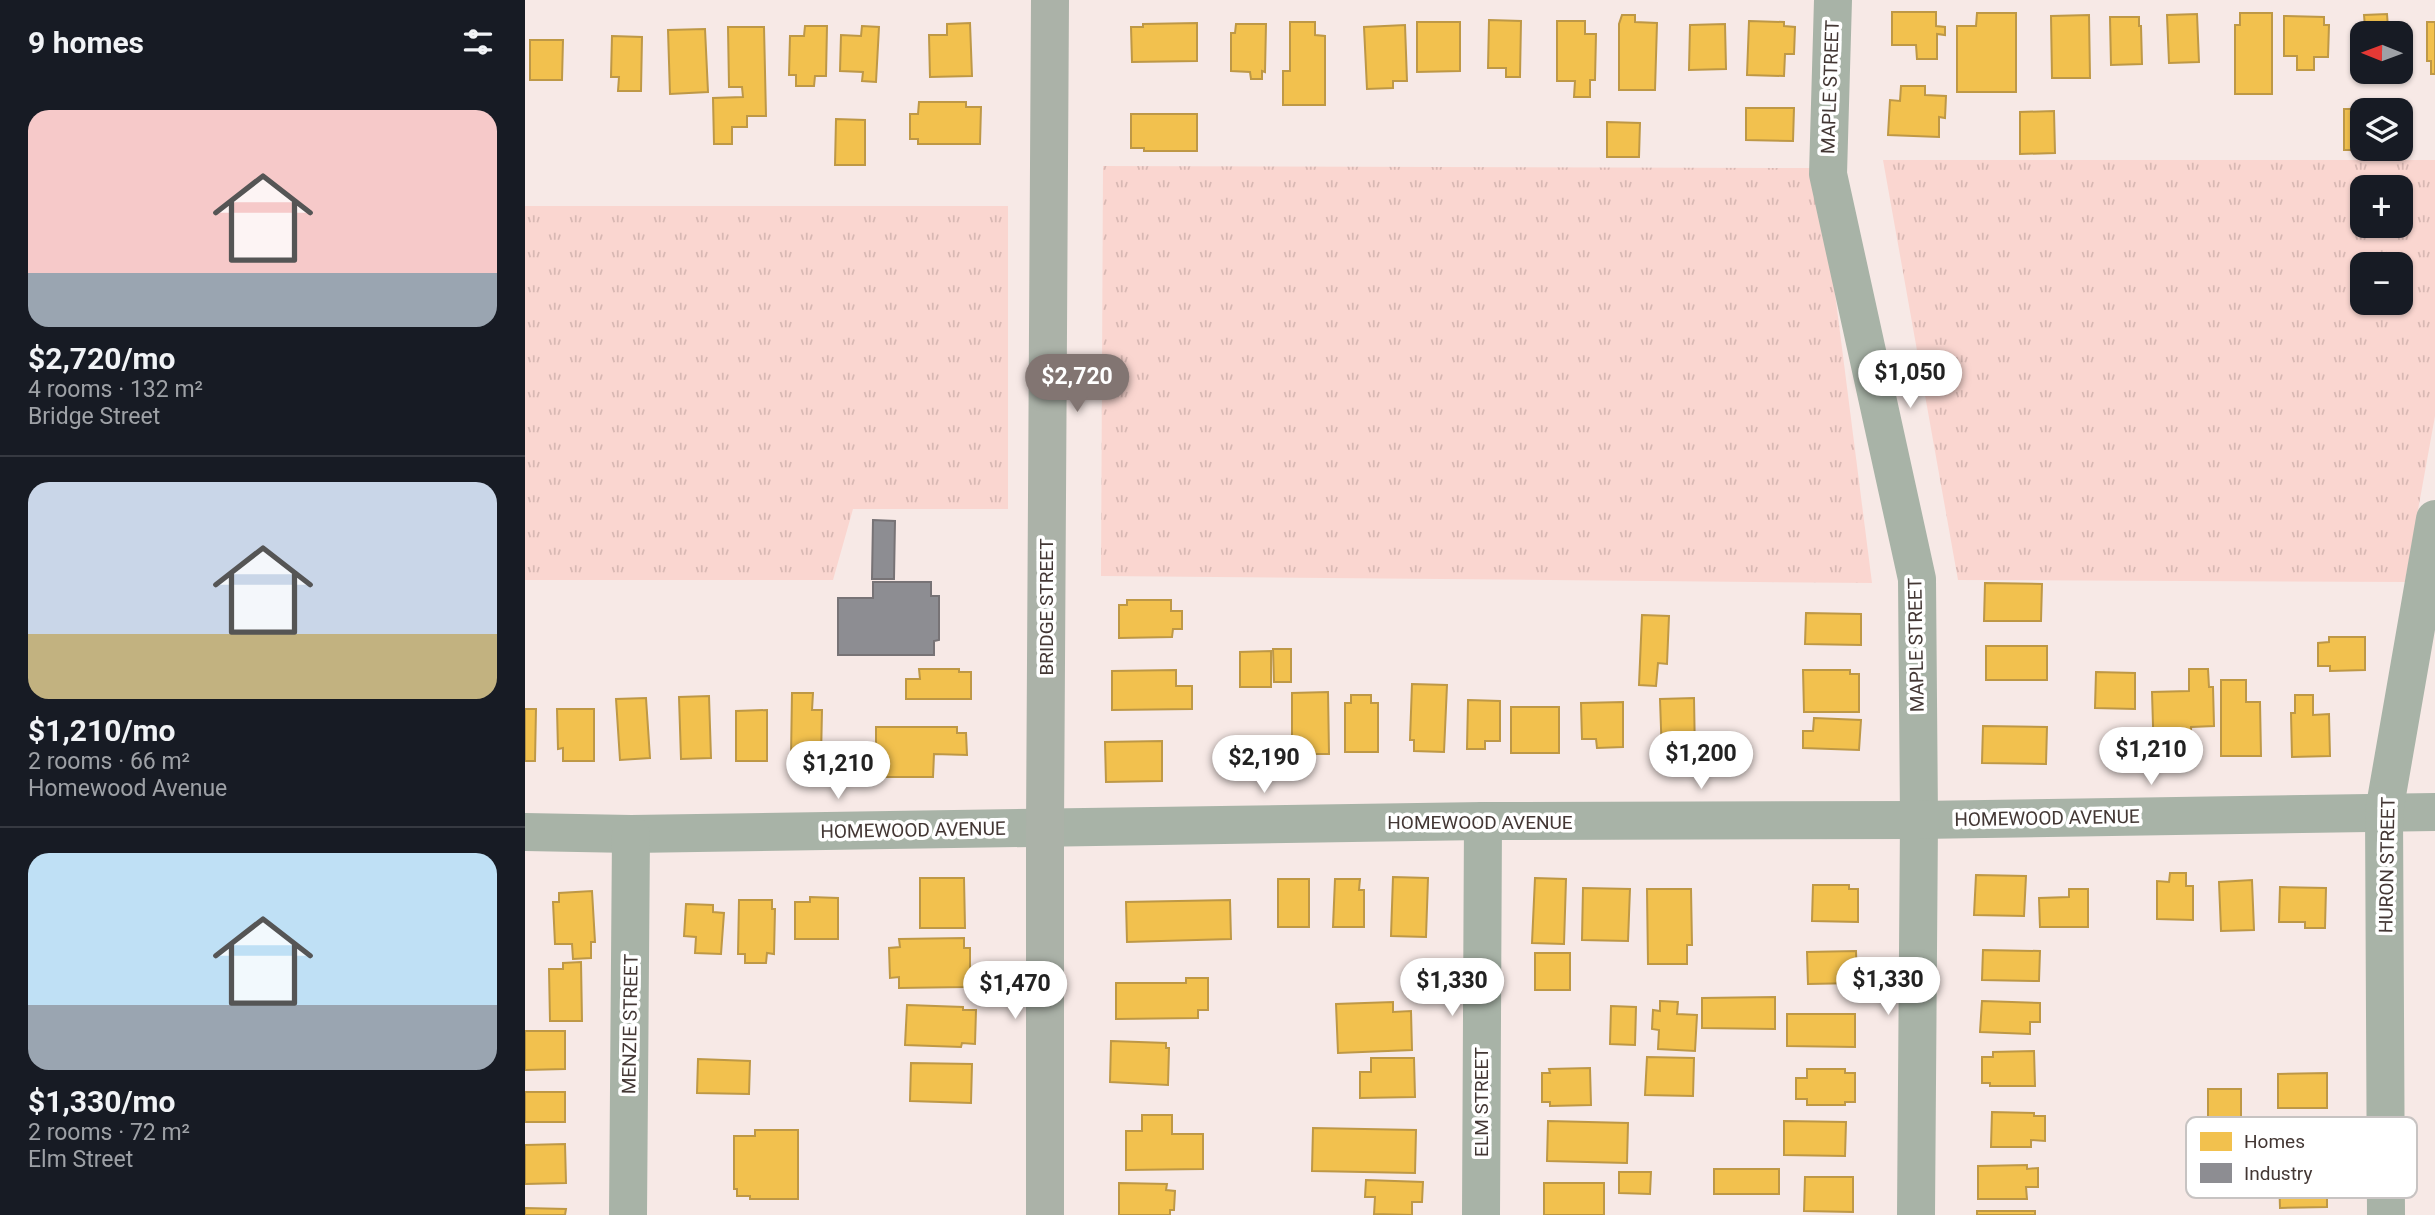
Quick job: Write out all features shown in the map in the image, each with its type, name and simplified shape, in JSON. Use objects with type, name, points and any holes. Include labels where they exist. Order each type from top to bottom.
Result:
[{"type":"main road","name":"BRIDGE STREET","points":[[1045,1215],[1050,0]]},
{"type":"street","name":"MAPLE STREET","points":[[1833,0],[1828,174],[1917,579],[1919,820],[1916,1215]]},
{"type":"street","name":"HURON STREET","points":[[2386,1117],[2384,812],[2435,519]]},
{"type":"street","name":"HOMEWOOD AVENUE","points":[[525,832],[631,834],[1483,821],[1919,820],[2435,812]]},
{"type":"street","name":"ELM STREET","points":[[1481,1215],[1483,821]]},
{"type":"street","name":"MENZIE STREET","points":[[628,1215],[631,834]]},
{"type":"green space","points":[[1883,160],[2435,160],[2435,416],[2405,582],[1958,580]]},
{"type":"green space","points":[[1103,166],[1819,168],[1872,583],[1101,576]]},
{"type":"green space","points":[[525,206],[1008,206],[1008,509],[853,509],[833,580],[525,580]]},
{"type":"building: Homes","points":[[1892,12],[1936,12],[1936,26],[1945,27],[1945,35],[1937,34],[1937,59],[1917,59],[1916,45],[1892,45]]},
{"type":"building: Homes","points":[[1977,13],[2016,13],[2016,92],[1957,92],[1957,26],[1976,26]]},
{"type":"building: Homes","points":[[2240,13],[2272,13],[2272,94],[2235,94],[2235,25],[2240,25]]},
{"type":"building: Homes","points":[[2197,14],[2199,62],[2169,63],[2167,15]]},
{"type":"building: Homes","points":[[2387,14],[2388,21],[2364,21],[2364,15]]},
{"type":"building: Homes","points":[[1622,15],[1635,15],[1635,22],[1657,23],[1655,90],[1619,90],[1619,24]]},
{"type":"building: Homes","points":[[2089,15],[2090,78],[2052,78],[2051,16]]},
{"type":"building: Homes","points":[[2284,16],[2324,17],[2324,25],[2329,25],[2328,57],[2314,57],[2314,70],[2297,70],[2297,56],[2284,56]]},
{"type":"building: Homes","points":[[2110,17],[2139,17],[2142,64],[2111,65]]},
{"type":"building: Homes","points":[[1489,20],[1521,21],[1520,77],[1506,77],[1506,68],[1488,68]]},
{"type":"building: Homes","points":[[1557,21],[1585,21],[1585,34],[1596,34],[1595,80],[1590,80],[1590,97],[1574,97],[1575,81],[1557,81]]},
{"type":"building: Homes","points":[[1749,21],[1784,22],[1784,26],[1795,27],[1794,54],[1785,54],[1784,76],[1747,75]]},
{"type":"building: Homes","points":[[1290,22],[1315,22],[1315,35],[1325,36],[1325,105],[1283,105],[1283,71],[1290,71]]},
{"type":"building: Homes","points":[[1417,22],[1460,22],[1460,71],[1417,72]]},
{"type":"building: Homes","points":[[2427,22],[2435,22],[2435,74],[2431,74],[2431,61],[2427,61]]},
{"type":"building: Homes","points":[[970,23],[972,76],[930,77],[929,35],[947,35],[947,24]]},
{"type":"building: Homes","points":[[1197,23],[1197,61],[1132,62],[1131,27],[1143,27],[1143,24]]},
{"type":"building: Homes","points":[[1236,24],[1266,24],[1265,72],[1262,71],[1262,79],[1251,79],[1250,72],[1231,71],[1231,33],[1235,33]]},
{"type":"building: Homes","points":[[1725,24],[1726,69],[1689,70],[1690,25]]},
{"type":"building: Homes","points":[[1405,25],[1407,81],[1393,81],[1393,88],[1367,89],[1364,27]]},
{"type":"building: Homes","points":[[805,26],[827,26],[826,76],[815,76],[814,86],[796,86],[796,75],[789,75],[790,36],[804,36]]},
{"type":"building: Homes","points":[[862,26],[879,27],[876,82],[862,81],[863,72],[840,71],[841,35],[861,36]]},
{"type":"building: Homes","points":[[728,27],[764,27],[766,116],[747,116],[747,127],[732,127],[732,144],[714,144],[713,98],[743,97],[742,87],[729,87]]},
{"type":"building: Homes","points":[[705,29],[708,92],[670,94],[668,30]]},
{"type":"building: Homes","points":[[612,36],[642,37],[641,91],[618,91],[619,77],[611,77]]},
{"type":"building: Homes","points":[[530,40],[563,40],[562,80],[530,80]]},
{"type":"building: Homes","points":[[1901,86],[1925,86],[1925,95],[1946,96],[1945,118],[1939,117],[1939,137],[1888,135],[1890,100],[1900,101]]},
{"type":"building: Homes","points":[[919,102],[966,102],[966,107],[981,107],[980,144],[918,144],[918,139],[910,139],[910,114],[918,114]]},
{"type":"building: Homes","points":[[1746,108],[1794,108],[1793,141],[1746,140]]},
{"type":"building: Homes","points":[[2344,109],[2350,109],[2350,150],[2344,150]]},
{"type":"building: Homes","points":[[2054,111],[2055,153],[2020,154],[2020,112]]},
{"type":"building: Homes","points":[[1131,114],[1197,114],[1197,151],[1144,151],[1144,148],[1131,148]]},
{"type":"building: Homes","points":[[836,119],[865,120],[865,165],[835,165]]},
{"type":"building: Homes","points":[[1607,122],[1640,123],[1639,157],[1607,157]]},
{"type":"building: Homes","points":[[1985,583],[2042,584],[2041,621],[1984,621]]},
{"type":"building: Homes","points":[[1127,600],[1171,600],[1171,611],[1182,611],[1182,629],[1173,629],[1172,637],[1119,638],[1119,605],[1127,605]]},
{"type":"building: Homes","points":[[1806,613],[1861,614],[1861,645],[1805,644]]},
{"type":"building: Homes","points":[[1642,615],[1669,616],[1667,664],[1658,663],[1656,686],[1639,685]]},
{"type":"building: Homes","points":[[2329,637],[2365,637],[2365,670],[2330,671],[2330,666],[2318,666],[2318,643],[2329,642]]},
{"type":"building: Homes","points":[[1986,646],[2047,646],[2047,680],[1986,680]]},
{"type":"building: Homes","points":[[1273,649],[1291,649],[1291,682],[1274,682]]},
{"type":"building: Homes","points":[[1271,651],[1271,687],[1240,687],[1240,652]]},
{"type":"building: Homes","points":[[919,669],[959,669],[959,672],[971,672],[971,699],[906,699],[906,679],[920,679]]},
{"type":"building: Homes","points":[[2189,669],[2208,669],[2209,687],[2213,687],[2214,726],[2191,727],[2192,758],[2154,759],[2152,692],[2189,691]]},
{"type":"building: Homes","points":[[1176,670],[1176,686],[1192,686],[1192,709],[1112,710],[1112,671]]},
{"type":"building: Homes","points":[[1803,670],[1850,670],[1850,674],[1859,674],[1859,712],[1804,712]]},
{"type":"building: Homes","points":[[2096,672],[2135,673],[2135,709],[2095,708]]},
{"type":"building: Homes","points":[[2221,680],[2246,680],[2246,702],[2260,702],[2261,756],[2221,756]]},
{"type":"building: Homes","points":[[1412,684],[1447,685],[1444,752],[1414,751],[1414,740],[1410,740]]},
{"type":"building: Homes","points":[[1328,692],[1329,754],[1292,754],[1292,693]]},
{"type":"building: Homes","points":[[792,693],[813,693],[812,710],[822,710],[821,758],[791,758]]},
{"type":"building: Homes","points":[[1351,695],[1371,695],[1371,703],[1378,703],[1378,752],[1345,752],[1345,703],[1351,703]]},
{"type":"building: Homes","points":[[2295,695],[2313,695],[2313,715],[2329,714],[2330,756],[2292,757],[2291,713],[2295,713]]},
{"type":"building: Homes","points":[[709,696],[711,758],[681,759],[679,697]]},
{"type":"building: Homes","points":[[646,698],[650,758],[620,760],[616,699]]},
{"type":"building: Homes","points":[[1694,698],[1695,756],[1662,757],[1660,699]]},
{"type":"building: Homes","points":[[1468,700],[1500,701],[1500,741],[1485,741],[1485,749],[1467,749]]},
{"type":"building: Homes","points":[[1623,702],[1623,747],[1597,748],[1596,739],[1582,739],[1581,703]]},
{"type":"building: Homes","points":[[1511,707],[1559,707],[1559,753],[1511,753]]},
{"type":"building: Homes","points":[[525,709],[536,709],[535,761],[525,761]]},
{"type":"building: Homes","points":[[557,709],[594,709],[594,761],[563,761],[563,748],[558,749]]},
{"type":"building: Homes","points":[[767,710],[767,761],[736,761],[736,711]]},
{"type":"building: Homes","points":[[1814,718],[1861,720],[1859,750],[1803,748],[1803,731],[1813,731]]},
{"type":"building: Homes","points":[[1983,726],[2047,727],[2046,764],[1982,763]]},
{"type":"building: Homes","points":[[876,727],[957,727],[957,733],[966,733],[967,755],[934,754],[933,777],[876,777]]},
{"type":"building: Homes","points":[[1162,741],[1162,781],[1106,782],[1105,742]]},
{"type":"building: Homes","points":[[2170,873],[2186,873],[2186,886],[2193,886],[2193,920],[2157,919],[2157,881],[2169,882]]},
{"type":"building: Homes","points":[[1976,875],[2026,876],[2024,916],[1974,915]]},
{"type":"building: Homes","points":[[1393,877],[1428,878],[1426,937],[1391,936]]},
{"type":"building: Homes","points":[[920,878],[964,878],[965,928],[920,928]]},
{"type":"building: Homes","points":[[1535,878],[1566,879],[1564,944],[1532,943]]},
{"type":"building: Homes","points":[[1278,879],[1309,879],[1309,927],[1278,927]]},
{"type":"building: Homes","points":[[1335,879],[1360,879],[1359,890],[1364,890],[1364,927],[1333,927]]},
{"type":"building: Homes","points":[[2252,880],[2254,930],[2221,931],[2219,882]]},
{"type":"building: Homes","points":[[1813,885],[1849,885],[1849,889],[1858,889],[1858,922],[1812,921]]},
{"type":"building: Homes","points":[[2280,887],[2326,888],[2325,928],[2305,928],[2305,922],[2279,922]]},
{"type":"building: Homes","points":[[1583,888],[1630,889],[1628,941],[1582,940]]},
{"type":"building: Homes","points":[[1647,889],[1691,889],[1692,945],[1687,945],[1687,964],[1648,964]]},
{"type":"building: Homes","points":[[2069,889],[2088,889],[2088,927],[2040,927],[2039,898],[2069,897]]},
{"type":"building: Homes","points":[[592,891],[595,942],[591,942],[591,958],[573,959],[572,944],[555,944],[553,902],[559,902],[559,893]]},
{"type":"building: Homes","points":[[810,897],[838,898],[838,939],[795,939],[795,902],[810,902]]},
{"type":"building: Homes","points":[[739,900],[772,900],[772,909],[775,909],[774,954],[767,953],[766,963],[745,963],[745,954],[738,954]]},
{"type":"building: Homes","points":[[1230,900],[1231,939],[1127,942],[1126,902]]},
{"type":"building: Homes","points":[[686,904],[713,905],[713,912],[724,913],[721,954],[695,953],[696,937],[684,936]]},
{"type":"building: Homes","points":[[964,938],[964,948],[970,948],[970,978],[965,978],[965,987],[899,988],[899,977],[890,978],[889,948],[900,947],[899,939]]},
{"type":"building: Homes","points":[[1983,950],[2040,951],[2039,981],[1982,980]]},
{"type":"building: Homes","points":[[1856,951],[1857,983],[1808,984],[1807,952]]},
{"type":"building: Homes","points":[[1535,953],[1570,953],[1570,990],[1535,990]]},
{"type":"building: Homes","points":[[581,962],[582,1021],[550,1021],[549,969],[563,969],[563,963]]},
{"type":"building: Homes","points":[[1186,978],[1208,978],[1208,1010],[1198,1010],[1198,1018],[1116,1019],[1116,983],[1186,983]]},
{"type":"building: Homes","points":[[1775,997],[1775,1029],[1702,1028],[1702,998]]},
{"type":"building: Homes","points":[[1660,1001],[1678,1002],[1677,1014],[1697,1015],[1695,1051],[1658,1049],[1659,1030],[1652,1029],[1653,1010],[1660,1011]]},
{"type":"building: Homes","points":[[1982,1001],[2040,1003],[2040,1022],[2030,1022],[2030,1034],[1980,1032]]},
{"type":"building: Homes","points":[[1393,1002],[1393,1012],[1411,1011],[1412,1050],[1338,1053],[1336,1004]]},
{"type":"building: Homes","points":[[907,1005],[976,1010],[975,1044],[962,1043],[961,1047],[905,1045]]},
{"type":"building: Homes","points":[[1611,1006],[1636,1007],[1635,1045],[1610,1044]]},
{"type":"building: Homes","points":[[1787,1014],[1855,1014],[1855,1047],[1787,1046]]},
{"type":"building: Homes","points":[[525,1031],[565,1031],[565,1069],[525,1070]]},
{"type":"building: Homes","points":[[1111,1041],[1166,1043],[1166,1048],[1169,1048],[1168,1085],[1110,1082]]},
{"type":"building: Homes","points":[[2034,1051],[2035,1086],[1990,1086],[1990,1083],[1982,1083],[1982,1057],[1993,1057],[1993,1052]]},
{"type":"building: Homes","points":[[1647,1057],[1694,1058],[1693,1096],[1645,1095]]},
{"type":"building: Homes","points":[[1371,1058],[1414,1058],[1415,1097],[1360,1098],[1360,1072],[1371,1072]]},
{"type":"building: Homes","points":[[698,1059],[750,1061],[749,1094],[697,1093]]},
{"type":"building: Homes","points":[[911,1063],[972,1064],[971,1103],[910,1101]]},
{"type":"building: Homes","points":[[1590,1068],[1591,1105],[1550,1106],[1550,1102],[1542,1102],[1542,1073],[1550,1073],[1549,1069]]},
{"type":"building: Homes","points":[[1807,1069],[1845,1069],[1845,1073],[1855,1073],[1855,1102],[1845,1102],[1845,1105],[1807,1105],[1807,1099],[1796,1099],[1796,1078],[1807,1078]]},
{"type":"building: Homes","points":[[2327,1073],[2327,1108],[2278,1108],[2278,1074]]},
{"type":"building: Homes","points":[[2208,1089],[2241,1089],[2241,1117],[2208,1117]]},
{"type":"building: Homes","points":[[525,1092],[565,1092],[565,1122],[525,1122]]},
{"type":"building: Homes","points":[[1992,1112],[2034,1113],[2034,1116],[2045,1116],[2045,1141],[2031,1140],[2031,1147],[1991,1147]]},
{"type":"building: Homes","points":[[1142,1115],[1172,1115],[1172,1134],[1203,1134],[1203,1169],[1126,1170],[1126,1131],[1142,1131]]},
{"type":"building: Homes","points":[[1548,1121],[1628,1123],[1627,1163],[1547,1161]]},
{"type":"building: Homes","points":[[1784,1121],[1846,1122],[1845,1156],[1784,1155]]},
{"type":"building: Homes","points":[[1313,1128],[1416,1130],[1415,1173],[1312,1171]]},
{"type":"building: Homes","points":[[755,1130],[798,1130],[798,1199],[750,1199],[750,1196],[737,1196],[737,1189],[734,1189],[734,1136],[755,1136]]},
{"type":"building: Homes","points":[[565,1144],[566,1183],[525,1184],[525,1145]]},
{"type":"building: Homes","points":[[2027,1165],[2027,1169],[2038,1168],[2038,1187],[2026,1187],[2027,1199],[1978,1199],[1978,1166]]},
{"type":"building: Homes","points":[[1714,1169],[1779,1169],[1779,1194],[1714,1194]]},
{"type":"building: Homes","points":[[1619,1172],[1651,1172],[1650,1194],[1619,1193]]},
{"type":"building: Homes","points":[[1805,1177],[1853,1177],[1853,1212],[1804,1211]]},
{"type":"building: Homes","points":[[1366,1180],[1423,1182],[1422,1202],[1412,1202],[1412,1215],[1374,1214],[1375,1197],[1365,1197]]},
{"type":"building: Homes","points":[[1119,1183],[1167,1184],[1166,1190],[1175,1191],[1174,1210],[1170,1210],[1170,1215],[1119,1215]]},
{"type":"building: Homes","points":[[1544,1183],[1604,1183],[1604,1215],[1544,1215]]},
{"type":"building: Homes","points":[[2280,1198],[2327,1198],[2327,1207],[2280,1208]]},
{"type":"building: Homes","points":[[525,1208],[566,1209],[565,1215],[525,1215]]},
{"type":"building: Homes","points":[[1977,1211],[2035,1211],[2035,1215],[1977,1215]]},
{"type":"building: Industry","points":[[873,520],[895,521],[894,579],[872,579]]},
{"type":"building: Industry","points":[[873,582],[931,582],[931,596],[939,596],[939,640],[934,641],[934,655],[838,655],[838,598],[873,598]]}]
